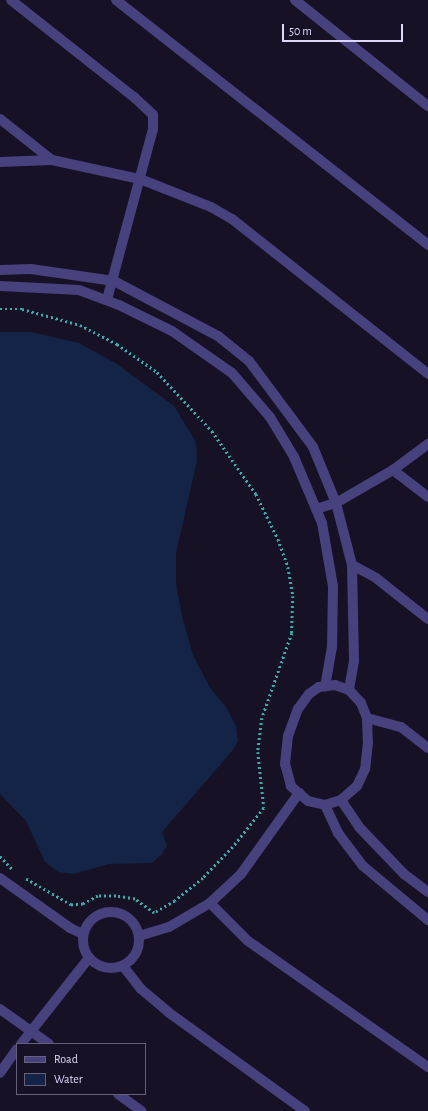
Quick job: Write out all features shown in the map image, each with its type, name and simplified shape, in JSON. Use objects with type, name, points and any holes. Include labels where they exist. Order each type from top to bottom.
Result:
[{"type":"street","points":[[12,0],[134,97],[153,115],[153,129],[114,281],[106,300]]},
{"type":"street","points":[[116,0],[428,245]]},
{"type":"street","points":[[295,0],[428,106]]},
{"type":"street","points":[[0,119],[52,160]]},
{"type":"street","points":[[0,162],[52,160],[140,179],[194,199],[232,219],[428,374]]},
{"type":"street","points":[[0,270],[30,269],[114,281],[218,336],[249,361],[314,447],[336,503],[352,564],[354,661],[349,690]]},
{"type":"street","points":[[0,286],[79,290],[106,300],[172,331],[232,373],[270,417],[294,457],[322,523],[333,586],[332,647],[325,686]]},
{"type":"street","points":[[316,509],[336,503],[393,470],[428,444]]},
{"type":"street","points":[[393,470],[428,498]]},
{"type":"street","points":[[352,564],[376,578],[428,619]]},
{"type":"street","points":[[335,685],[349,690],[361,703],[366,718],[368,742],[365,769],[357,786],[341,800],[325,805],[308,801],[291,786],[286,764],[288,736],[298,709],[309,694],[319,687],[325,686],[335,685]]},
{"type":"street","points":[[366,718],[401,727],[428,748]]},
{"type":"street","points":[[139,936],[169,927],[210,903],[241,874],[299,793]]},
{"type":"street","points":[[341,800],[359,826],[404,874],[428,892]]},
{"type":"street","points":[[325,805],[338,833],[363,866],[428,920]]},
{"type":"street","points":[[0,878],[83,934]]},
{"type":"street","points":[[210,903],[248,941],[428,1068]]},
{"type":"street","points":[[112,912],[130,919],[139,936],[136,954],[123,966],[105,968],[89,958],[82,943],[83,934],[93,918],[112,912]]},
{"type":"street","points":[[22,1043],[30,1030],[89,958]]},
{"type":"street","points":[[123,966],[141,989],[168,1012],[305,1111]]},
{"type":"street","points":[[0,1009],[48,1043]]},
{"type":"street","points":[[0,1073],[16,1050]]},
{"type":"street","points":[[119,1095],[141,1111]]},
{"type":"path","points":[[0,309],[22,309],[80,325],[117,344],[157,372],[212,431],[256,494],[278,539],[288,567],[293,596],[292,634],[262,718],[258,752],[264,808],[254,824],[203,878],[175,901],[154,913],[135,899],[116,896],[98,896],[83,904],[71,905],[24,878]]},
{"type":"path","points":[[0,856],[18,874]]},
{"type":"water","points":[[0,332],[31,332],[79,343],[117,364],[174,406],[196,442],[197,461],[176,553],[176,583],[182,616],[193,655],[210,688],[226,707],[236,726],[238,741],[233,750],[162,832],[167,846],[162,854],[152,863],[109,864],[73,874],[58,872],[45,862],[26,821],[0,794]]}]
